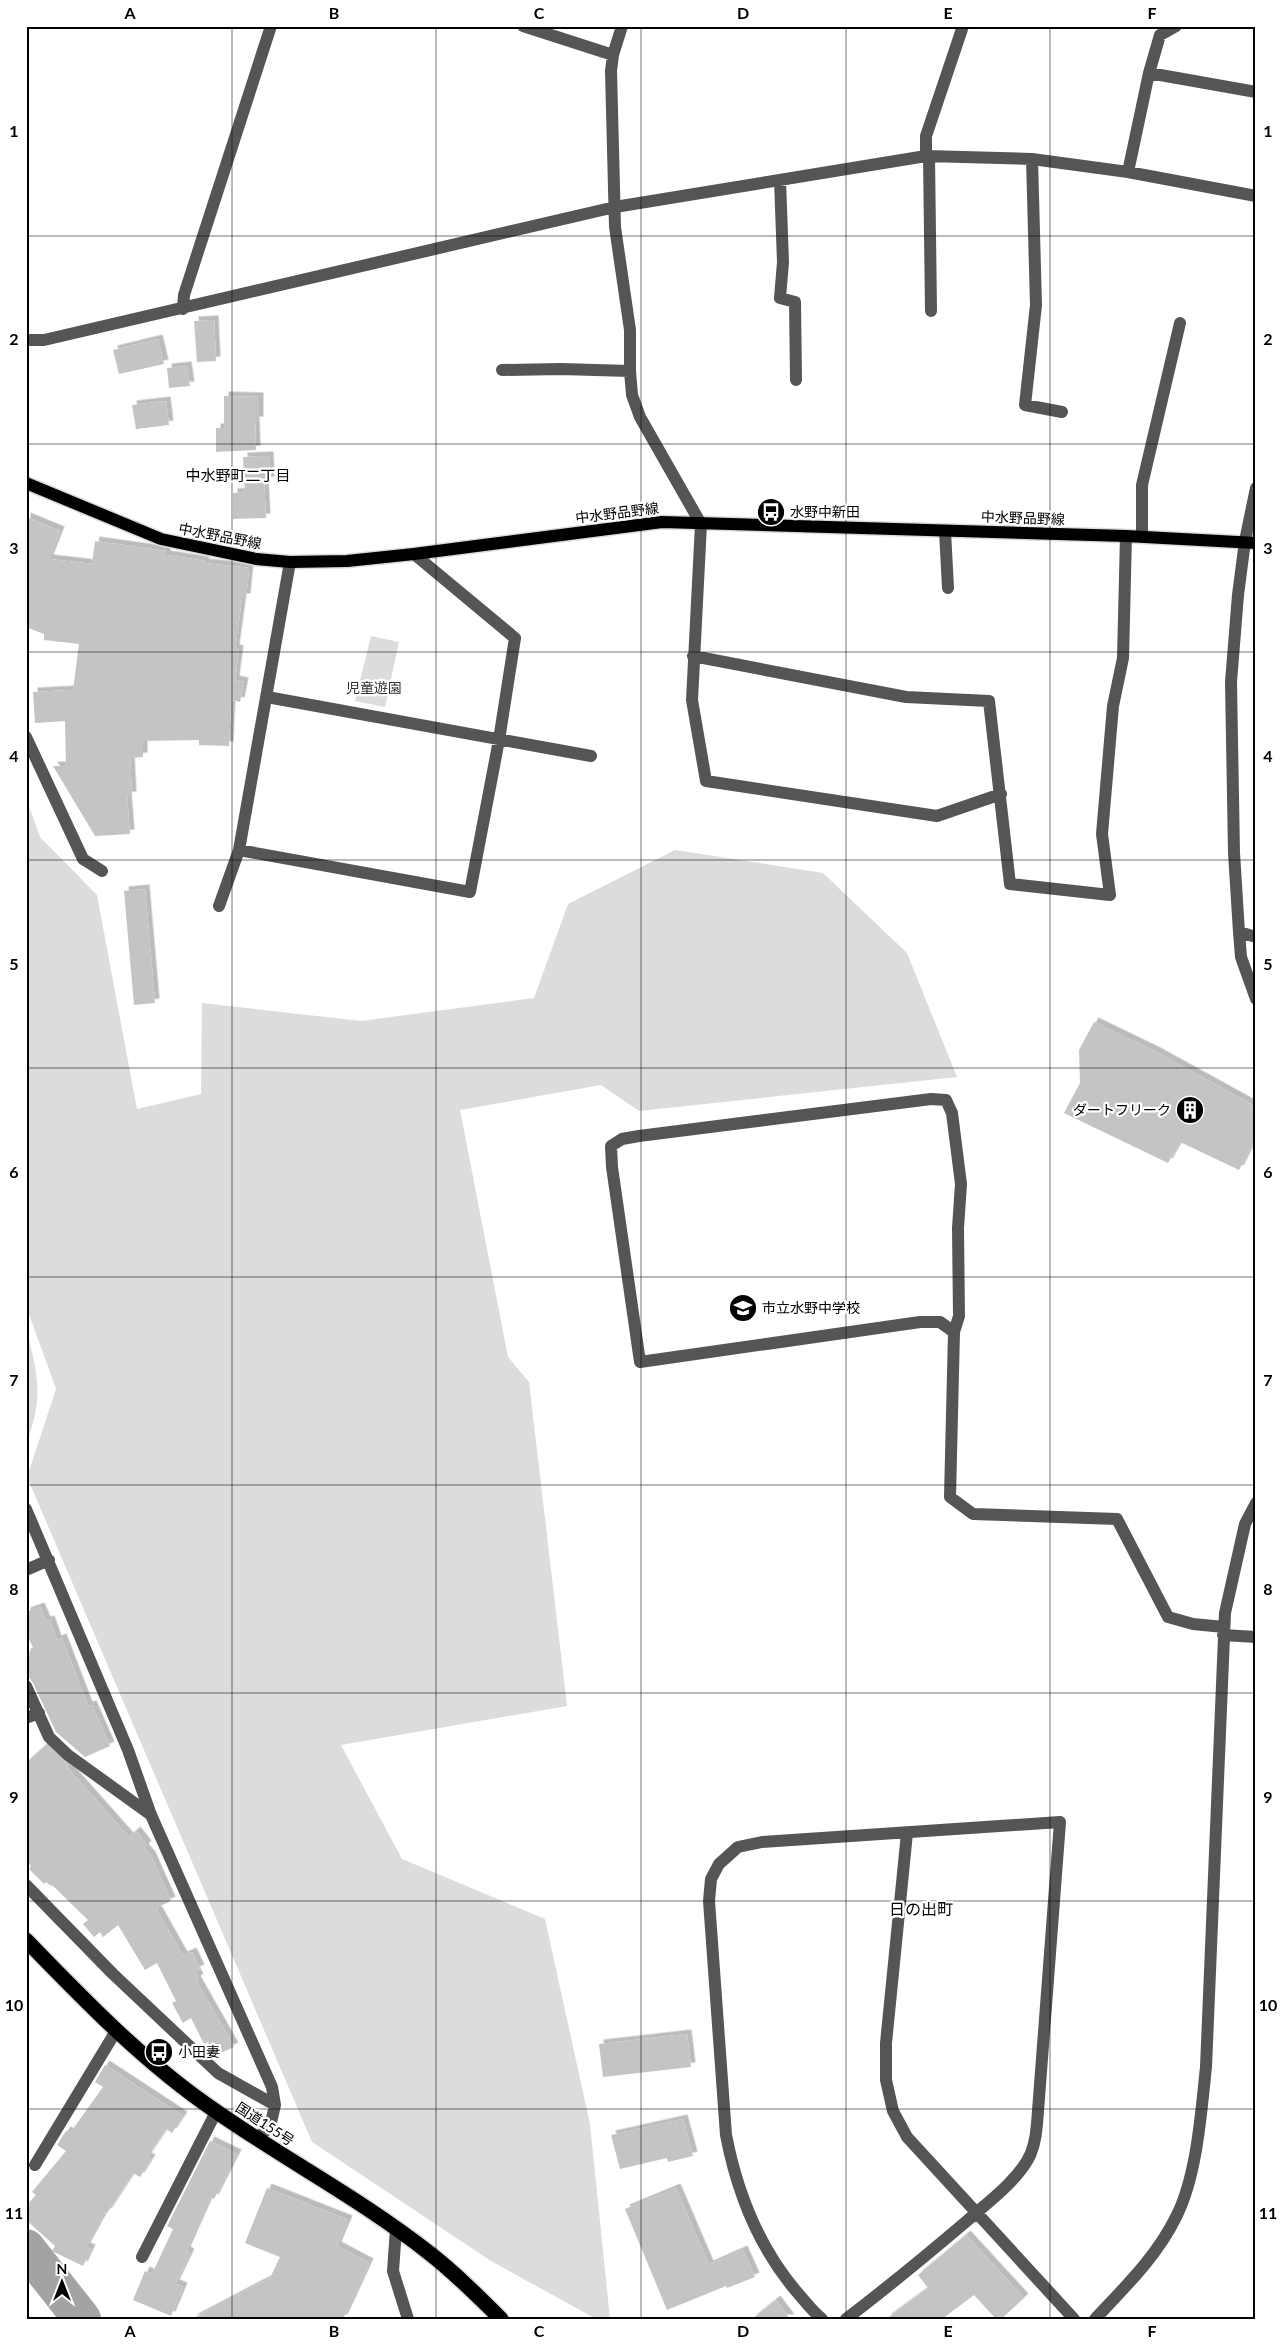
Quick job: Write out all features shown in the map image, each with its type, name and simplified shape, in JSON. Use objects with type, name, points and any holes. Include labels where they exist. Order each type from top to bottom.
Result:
[{"type":"highway","name":"国道155号","points":[[26,1940],[116,2031],[164,2073],[216,2112],[396,2229],[429,2253],[501,2319]]},
{"type":"main road","name":"中水野品野線","points":[[26,483],[161,539],[256,558],[290,562],[346,561],[414,554],[662,522],[1142,536],[1250,542]]},
{"type":"street","points":[[183,309],[184,295],[271,26]]},
{"type":"street","points":[[523,26],[613,55]]},
{"type":"street","points":[[622,26],[613,55],[611,71],[612,163],[614,227],[630,330],[632,394],[640,417],[701,524],[692,700],[706,781],[937,816],[1000,794]]},
{"type":"street","points":[[931,311],[926,136],[963,26]]},
{"type":"street","points":[[1128,172],[1149,73],[1160,35],[1176,26]]},
{"type":"street","points":[[1149,73],[1256,92]]},
{"type":"street","points":[[26,340],[44,340],[183,309],[614,207],[928,156],[1032,159],[1128,172],[1256,196]]},
{"type":"street","points":[[1032,159],[1036,305],[1025,405],[1062,412]]},
{"type":"street","points":[[780,180],[784,262],[780,298],[796,302],[796,380]]},
{"type":"street","points":[[1142,536],[1142,485],[1180,323]]},
{"type":"street","points":[[502,370],[630,371]]},
{"type":"street","points":[[1256,488],[1231,682],[1234,853],[1239,932],[1241,957],[1256,999]]},
{"type":"street","points":[[945,531],[948,588]]},
{"type":"street","points":[[693,656],[906,697],[988,701],[1010,884],[1110,896],[1102,834],[1113,706],[1123,658],[1126,536]]},
{"type":"street","points":[[239,850],[470,892],[499,740],[515,638],[414,554]]},
{"type":"street","points":[[219,906],[239,850],[290,562]]},
{"type":"street","points":[[267,697],[591,756]]},
{"type":"street","points":[[26,738],[83,859],[102,871]]},
{"type":"street","points":[[1239,932],[1256,938]]},
{"type":"street","points":[[954,1332],[940,1322],[920,1322],[640,1362],[612,1166],[611,1146],[622,1139],[639,1136],[931,1099],[946,1100],[952,1113],[961,1184],[958,1228],[959,1316],[954,1332],[950,1497],[973,1514],[1117,1520],[1168,1617],[1256,1637]]},
{"type":"street","points":[[1096,2319],[1146,2264],[1177,2217],[1188,2183],[1200,2128],[1206,2068],[1223,1631],[1225,1613],[1256,1503]]},
{"type":"street","points":[[26,1509],[128,1750],[151,1815],[272,2086],[276,2105],[270,2127],[257,2138]]},
{"type":"street","points":[[26,1570],[49,1560]]},
{"type":"street","points":[[26,1686],[49,1737],[62,1749],[151,1815]]},
{"type":"street","points":[[26,1718],[38,1713]]},
{"type":"street","points":[[822,2319],[782,2274],[766,2251],[741,2195],[731,2164],[726,2135],[709,1901],[711,1879],[719,1864],[738,1847],[762,1842],[1060,1822],[1035,2143],[1028,2160],[1014,2178],[976,2212],[907,2272],[846,2319]]},
{"type":"street","points":[[907,1832],[886,2043],[886,2080],[893,2111],[907,2137],[1074,2319]]},
{"type":"street","points":[[26,1885],[113,1974],[218,2073],[276,2105]]},
{"type":"street","points":[[35,2165],[116,2031]]},
{"type":"street","points":[[142,2257],[216,2112]]},
{"type":"street","points":[[396,2229],[393,2271],[408,2319]]},
{"type":"green space","name":"児童遊園","points":[[371,636],[399,642],[385,707],[355,701]]},
{"type":"green space","points":[[26,798],[40,837],[97,895],[137,1109],[201,1094],[202,1003],[361,1021],[534,998],[568,904],[675,850],[823,873],[907,953],[957,1077],[639,1111],[601,1085],[460,1110],[508,1357],[529,1382],[567,1706],[341,1745],[402,1859],[545,1919],[590,2124],[610,2319],[596,2319],[491,2261],[312,2142],[27,1477],[56,1389],[26,1306]]},
{"type":"green space","points":[[26,1329],[34,1359],[37,1399],[32,1427],[26,1443]]},
{"type":"building","points":[[214,320],[216,361],[197,362],[194,321]]},
{"type":"building","points":[[158,339],[164,364],[119,374],[113,350]]},
{"type":"building","points":[[187,366],[190,386],[169,388],[167,368]]},
{"type":"building","points":[[224,396],[259,397],[259,421],[255,421],[256,450],[216,452],[216,428],[224,428]]},
{"type":"building","points":[[166,401],[169,425],[136,429],[132,405]]},
{"type":"building","points":[[269,456],[270,481],[264,482],[266,518],[233,519],[233,493],[245,492],[243,457]]},
{"type":"building","points":[[26,517],[60,531],[49,559],[92,564],[95,541],[166,551],[166,555],[205,561],[204,563],[249,568],[246,598],[242,598],[235,649],[239,650],[235,680],[244,682],[240,702],[231,700],[229,746],[199,745],[199,740],[143,741],[143,757],[130,758],[132,796],[127,796],[130,834],[95,836],[53,766],[66,766],[65,721],[35,723],[33,692],[73,690],[79,644],[44,640],[44,634],[26,627]]},
{"type":"building","points":[[145,889],[155,1003],[134,1005],[124,891]]},
{"type":"building","name":"ダートフリーク","points":[[1094,1022],[1156,1052],[1256,1107],[1256,1137],[1239,1170],[1180,1142],[1168,1163],[1064,1113],[1080,1083],[1079,1050]]},
{"type":"building","points":[[40,1607],[46,1621],[50,1620],[57,1640],[62,1638],[88,1706],[92,1705],[110,1746],[85,1757],[56,1732],[33,1683],[26,1673],[26,1653],[34,1650],[26,1632],[26,1612]]},
{"type":"building","points":[[46,1745],[68,1765],[66,1766],[129,1837],[136,1831],[147,1845],[144,1848],[151,1856],[171,1901],[156,1908],[183,1956],[192,1952],[200,1969],[195,1971],[199,1978],[196,1980],[234,2047],[214,2056],[208,2042],[204,2044],[191,2018],[183,2023],[172,2003],[176,2001],[157,1963],[145,1970],[118,1925],[103,1937],[100,1932],[94,1937],[83,1924],[88,1920],[52,1885],[46,1882],[44,1884],[29,1869],[31,1866],[26,1861],[26,1763]]},
{"type":"building","points":[[687,2034],[691,2067],[603,2077],[599,2044]]},
{"type":"building","points":[[105,2065],[183,2116],[172,2133],[166,2129],[147,2157],[151,2159],[140,2177],[133,2173],[107,2213],[105,2212],[86,2247],[91,2249],[83,2266],[52,2251],[55,2246],[26,2220],[26,2206],[36,2195],[32,2192],[66,2151],[57,2145],[66,2131],[70,2133],[103,2087],[95,2082]]},
{"type":"building","points":[[683,2119],[693,2156],[668,2162],[667,2158],[620,2169],[611,2135]]},
{"type":"building","points":[[210,2141],[237,2154],[214,2199],[210,2197],[186,2251],[190,2253],[175,2284],[183,2287],[171,2316],[133,2300],[145,2271],[152,2274],[173,2229],[167,2226]]},
{"type":"building","points":[[267,2188],[348,2220],[337,2246],[369,2263],[343,2319],[192,2319],[270,2278],[280,2257],[245,2243]]},
{"type":"building","points":[[676,2188],[709,2265],[743,2250],[755,2277],[727,2288],[726,2286],[667,2310],[625,2209]]},
{"type":"building","points":[[966,2235],[1024,2298],[1001,2319],[996,2319],[974,2295],[942,2319],[886,2319],[928,2288],[918,2275]]},
{"type":"building","points":[[776,2300],[790,2319],[752,2319]]},
{"type":"waterway","points":[[26,2248],[82,2319]]},
{"type":"place","name":"水野中新田","points":[[771,512]]},
{"type":"place","name":"ダートフリーク","points":[[1190,1110]]},
{"type":"place","name":"市立水野中学校","points":[[743,1308]]},
{"type":"place","name":"小田妻","points":[[159,2052]]},
{"type":"district","name":"中水野町二丁目","points":[[238,476]]},
{"type":"district","name":"日の出町","points":[[921,1909]]}]
